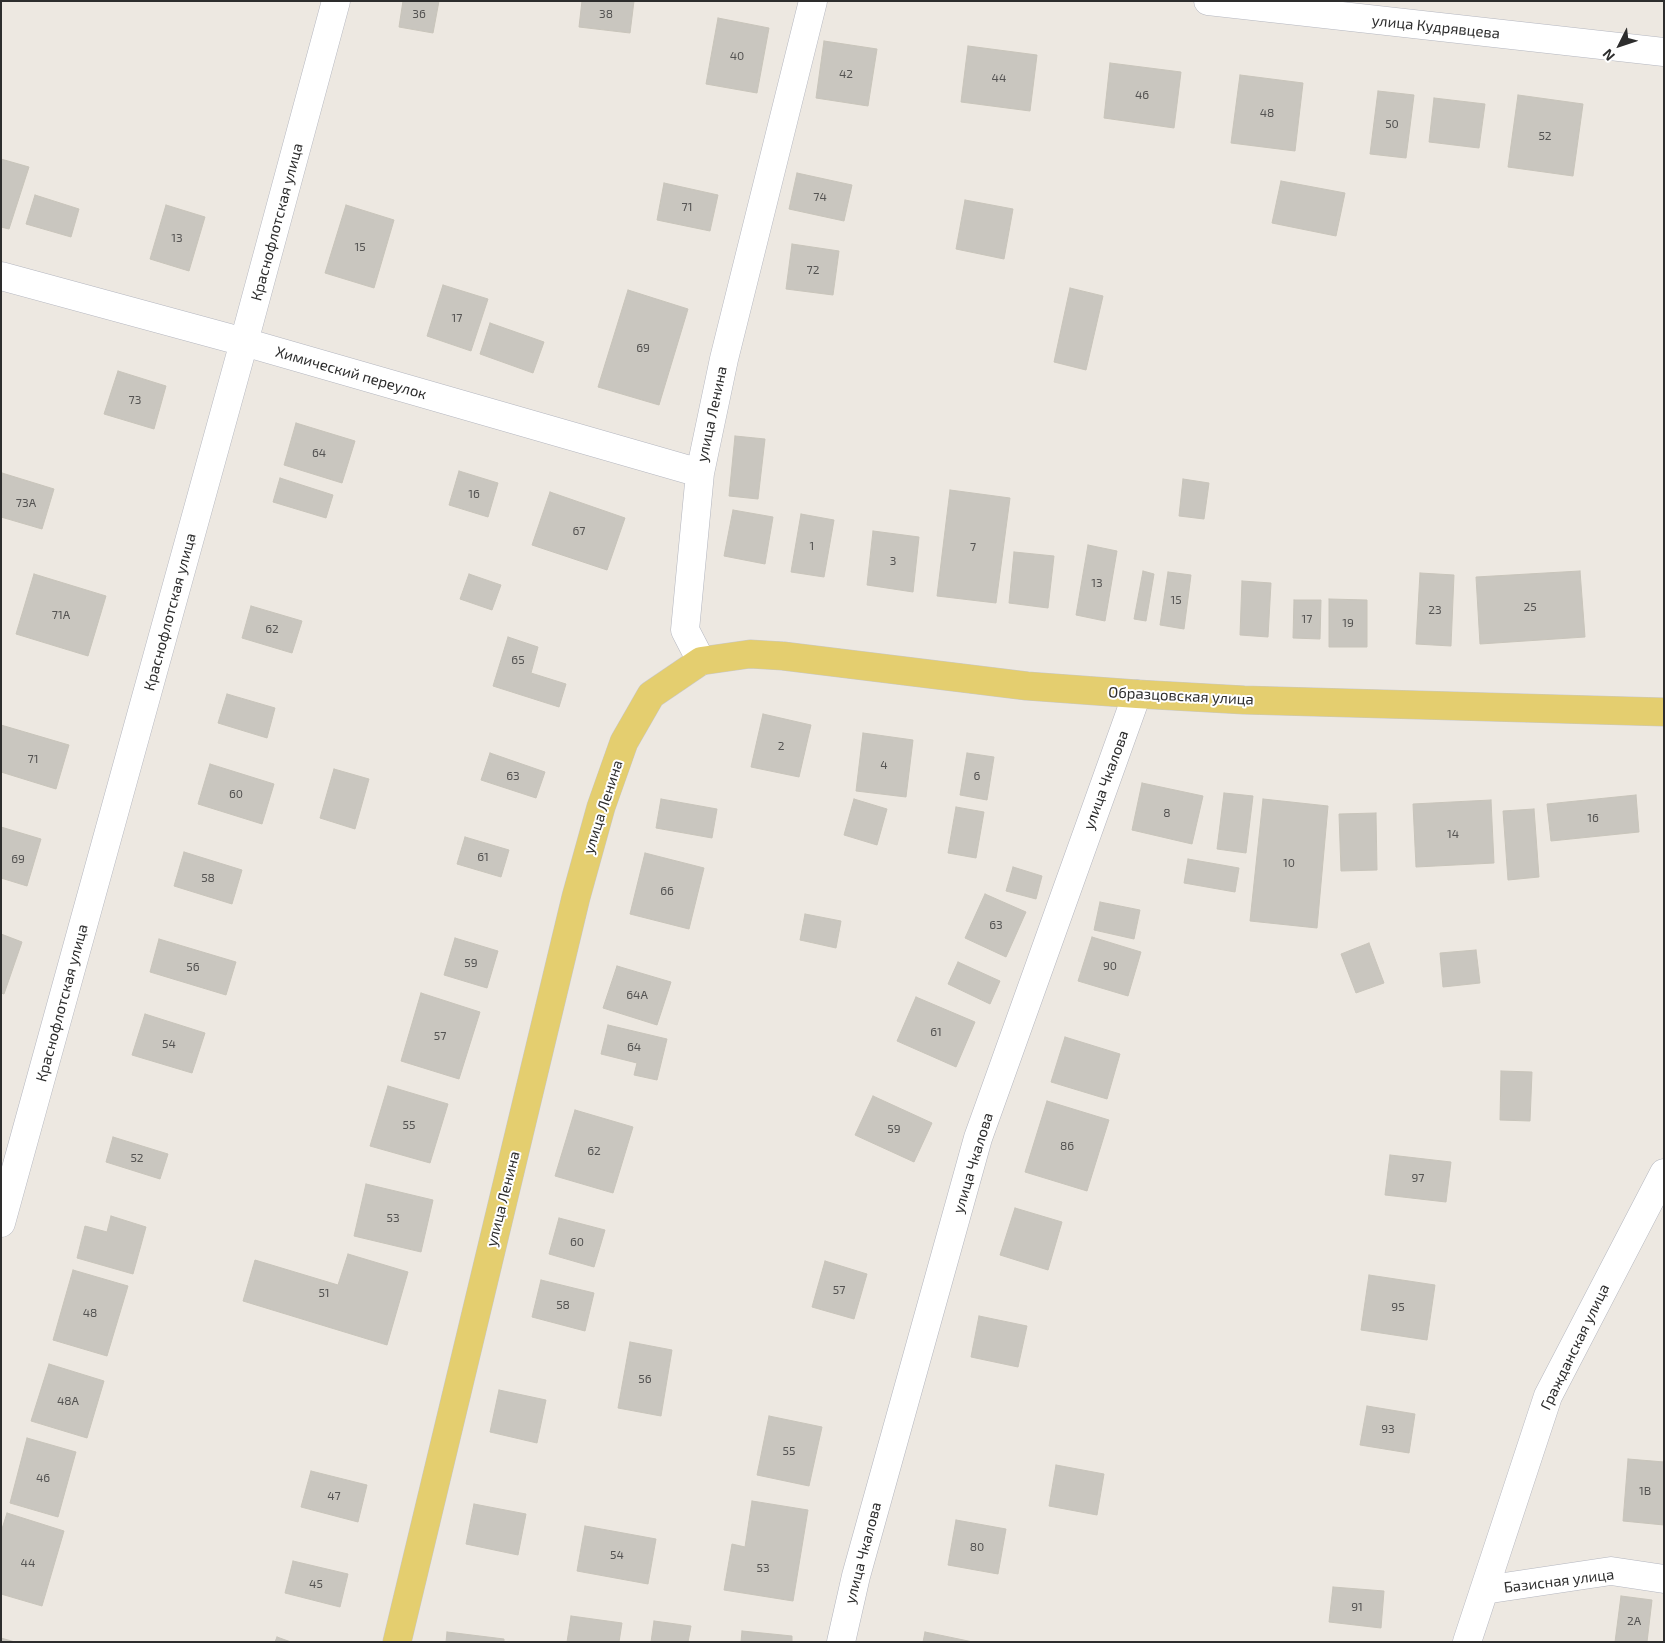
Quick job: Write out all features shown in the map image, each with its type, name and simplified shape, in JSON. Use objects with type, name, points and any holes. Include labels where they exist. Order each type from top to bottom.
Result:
[{"type":"main road","name":"Образцовская улица","points":[[701,661],[750,654],[783,656],[1027,686],[1244,700],[1664,712]]},
{"type":"main road","name":"улица Ленина","points":[[397,1642],[576,896],[601,807],[624,742],[651,695],[701,661]]},
{"type":"street","name":"Краснофлотская улица","points":[[1,1223],[336,1]]},
{"type":"street","name":"улица Ленина","points":[[701,661],[685,630],[700,473],[724,359],[813,1]]},
{"type":"street","name":"улица Кудрявцева","points":[[1208,1],[1664,52]]},
{"type":"street","name":"Химический переулок","points":[[1,276],[244,342],[700,473]]},
{"type":"street","name":"улица Чкалова","points":[[841,1642],[856,1576],[978,1138],[1137,694]]},
{"type":"street","name":"Гражданская улица","points":[[1467,1642],[1548,1396],[1664,1173]]},
{"type":"street","name":"Базисная улица","points":[[1484,1590],[1611,1571],[1664,1579]]},
{"type":"building","points":[[403,1],[439,1],[433,33],[399,27]]},
{"type":"building","points":[[582,1],[634,1],[630,33],[579,27]]},
{"type":"building","points":[[718,18],[769,28],[757,93],[706,84]]},
{"type":"building","points":[[824,41],[877,49],[868,106],[816,98]]},
{"type":"building","points":[[968,46],[1037,55],[1030,111],[961,102]]},
{"type":"building","points":[[1110,63],[1181,72],[1174,128],[1104,118]]},
{"type":"building","points":[[1240,75],[1303,83],[1295,151],[1231,143]]},
{"type":"building","points":[[1378,91],[1414,95],[1406,158],[1370,154]]},
{"type":"building","points":[[1518,95],[1583,104],[1573,176],[1508,167]]},
{"type":"building","points":[[1434,98],[1485,104],[1479,148],[1429,142]]},
{"type":"building","points":[[1,159],[29,167],[9,229],[1,227]]},
{"type":"building","points":[[797,173],[852,185],[844,221],[789,209]]},
{"type":"building","points":[[1281,181],[1345,193],[1336,236],[1272,223]]},
{"type":"building","points":[[664,183],[718,195],[710,231],[657,220]]},
{"type":"building","points":[[35,195],[79,209],[71,237],[26,224]]},
{"type":"building","points":[[965,200],[1013,209],[1004,259],[956,249]]},
{"type":"building","points":[[166,205],[205,217],[189,271],[150,259]]},
{"type":"building","points":[[346,205],[394,220],[374,288],[325,273]]},
{"type":"building","points":[[792,244],[839,251],[833,295],[786,289]]},
{"type":"building","points":[[443,285],[488,299],[471,351],[427,336]]},
{"type":"building","points":[[1070,288],[1103,296],[1086,370],[1054,362]]},
{"type":"building","points":[[628,290],[688,309],[659,405],[598,387]]},
{"type":"building","points":[[490,323],[544,342],[533,373],[480,354]]},
{"type":"building","points":[[118,371],[166,386],[154,429],[104,414]]},
{"type":"building","points":[[296,423],[355,441],[342,483],[284,465]]},
{"type":"building","points":[[735,436],[765,439],[758,499],[729,496]]},
{"type":"building","points":[[459,471],[498,483],[488,517],[449,505]]},
{"type":"building","points":[[2,473],[54,489],[42,529],[1,517]]},
{"type":"building","points":[[280,478],[333,495],[326,518],[273,502]]},
{"type":"building","points":[[1183,479],[1209,483],[1204,519],[1179,516]]},
{"type":"building","points":[[950,490],[1010,498],[996,603],[937,596]]},
{"type":"building","points":[[550,492],[625,518],[607,570],[532,545]]},
{"type":"building","points":[[733,510],[773,517],[765,564],[724,556]]},
{"type":"building","points":[[801,514],[834,520],[824,577],[791,572]]},
{"type":"building","points":[[873,531],[919,537],[913,592],[867,585]]},
{"type":"building","points":[[1088,545],[1117,551],[1105,621],[1076,615]]},
{"type":"building","points":[[1014,552],[1054,556],[1048,608],[1009,603]]},
{"type":"building","points":[[1143,571],[1154,574],[1146,621],[1134,619]]},
{"type":"building","points":[[1580,571],[1585,637],[1480,644],[1476,577]]},
{"type":"building","points":[[1168,572],[1191,575],[1184,629],[1160,625]]},
{"type":"building","points":[[1420,573],[1454,575],[1451,646],[1416,644]]},
{"type":"building","points":[[34,574],[106,596],[88,656],[16,634]]},
{"type":"building","points":[[469,574],[501,585],[492,610],[460,599]]},
{"type":"building","points":[[1242,581],[1271,583],[1268,637],[1240,635]]},
{"type":"building","points":[[1329,599],[1367,600],[1367,647],[1329,647]]},
{"type":"building","points":[[1294,600],[1321,600],[1320,639],[1293,638]]},
{"type":"building","points":[[251,606],[302,621],[292,653],[242,638]]},
{"type":"building","points":[[508,637],[538,647],[531,673],[566,684],[559,707],[493,686]]},
{"type":"building","points":[[227,694],[275,708],[267,738],[218,723]]},
{"type":"building","points":[[763,714],[811,725],[799,777],[751,767]]},
{"type":"building","points":[[1,725],[69,745],[56,789],[1,772]]},
{"type":"building","points":[[863,733],[913,740],[906,797],[856,791]]},
{"type":"building","points":[[490,753],[545,772],[536,798],[481,780]]},
{"type":"building","points":[[967,753],[994,757],[987,800],[960,795]]},
{"type":"building","points":[[210,764],[274,784],[262,824],[198,804]]},
{"type":"building","points":[[334,769],[369,779],[355,829],[320,818]]},
{"type":"building","points":[[1142,783],[1203,796],[1192,844],[1132,830]]},
{"type":"building","points":[[1224,793],[1253,796],[1246,853],[1217,849]]},
{"type":"building","points":[[1636,795],[1639,832],[1551,841],[1547,804]]},
{"type":"building","points":[[661,799],[717,809],[712,838],[656,828]]},
{"type":"building","points":[[854,799],[887,809],[877,845],[844,835]]},
{"type":"building","points":[[1263,799],[1328,806],[1317,928],[1250,921]]},
{"type":"building","points":[[1491,800],[1494,863],[1416,867],[1413,804]]},
{"type":"building","points":[[956,807],[984,812],[976,858],[948,853]]},
{"type":"building","points":[[1534,809],[1539,877],[1508,880],[1503,811]]},
{"type":"building","points":[[1376,813],[1377,870],[1341,871],[1339,814]]},
{"type":"building","points":[[1,827],[41,839],[27,886],[1,878]]},
{"type":"building","points":[[465,837],[509,850],[501,877],[457,864]]},
{"type":"building","points":[[184,852],[242,870],[232,904],[174,886]]},
{"type":"building","points":[[645,853],[704,868],[689,929],[630,914]]},
{"type":"building","points":[[1188,859],[1239,868],[1235,892],[1184,883]]},
{"type":"building","points":[[1013,867],[1042,876],[1036,899],[1006,891]]},
{"type":"building","points":[[985,894],[1026,912],[1006,957],[965,938]]},
{"type":"building","points":[[1100,902],[1140,910],[1134,939],[1094,930]]},
{"type":"building","points":[[805,914],[841,921],[836,948],[800,940]]},
{"type":"building","points":[[1,934],[22,942],[4,994],[1,993]]},
{"type":"building","points":[[1092,937],[1141,952],[1128,996],[1078,981]]},
{"type":"building","points":[[455,938],[498,951],[487,988],[444,975]]},
{"type":"building","points":[[159,939],[236,962],[226,995],[150,972]]},
{"type":"building","points":[[1369,943],[1384,983],[1356,993],[1341,954]]},
{"type":"building","points":[[1476,950],[1480,983],[1443,987],[1440,953]]},
{"type":"building","points":[[958,962],[1000,981],[990,1004],[948,984]]},
{"type":"building","points":[[617,966],[671,982],[657,1025],[603,1008]]},
{"type":"building","points":[[421,993],[480,1012],[459,1079],[401,1061]]},
{"type":"building","points":[[916,997],[975,1022],[956,1067],[897,1041]]},
{"type":"building","points":[[145,1014],[205,1033],[192,1073],[132,1055]]},
{"type":"building","points":[[608,1025],[667,1039],[657,1080],[634,1075],[637,1063],[601,1054]]},
{"type":"building","points":[[1065,1037],[1120,1054],[1107,1099],[1051,1082]]},
{"type":"building","points":[[1501,1071],[1532,1072],[1530,1121],[1500,1120]]},
{"type":"building","points":[[388,1086],[448,1104],[430,1163],[370,1146]]},
{"type":"building","points":[[873,1096],[932,1123],[914,1162],[855,1135]]},
{"type":"building","points":[[1047,1101],[1109,1120],[1087,1191],[1025,1172]]},
{"type":"building","points":[[575,1110],[633,1127],[613,1193],[555,1176]]},
{"type":"building","points":[[113,1137],[168,1154],[160,1179],[106,1162]]},
{"type":"building","points":[[1390,1155],[1451,1162],[1446,1202],[1385,1195]]},
{"type":"building","points":[[366,1184],[433,1200],[421,1252],[354,1236]]},
{"type":"building","points":[[1015,1208],[1062,1222],[1048,1270],[1000,1255]]},
{"type":"building","points":[[111,1216],[146,1227],[133,1274],[77,1258],[85,1226],[107,1232]]},
{"type":"building","points":[[559,1218],[605,1230],[594,1267],[549,1254]]},
{"type":"building","points":[[348,1254],[408,1272],[387,1345],[243,1301],[255,1260],[338,1285]]},
{"type":"building","points":[[825,1261],[867,1274],[854,1319],[812,1307]]},
{"type":"building","points":[[73,1270],[128,1286],[107,1356],[53,1340]]},
{"type":"building","points":[[1369,1275],[1435,1285],[1427,1340],[1361,1330]]},
{"type":"building","points":[[541,1280],[594,1293],[585,1331],[532,1317]]},
{"type":"building","points":[[979,1316],[1027,1326],[1018,1367],[971,1357]]},
{"type":"building","points":[[630,1342],[672,1350],[661,1416],[618,1408]]},
{"type":"building","points":[[49,1364],[104,1381],[87,1438],[31,1421]]},
{"type":"building","points":[[499,1390],[546,1400],[537,1443],[490,1432]]},
{"type":"building","points":[[1367,1406],[1415,1414],[1409,1453],[1360,1445]]},
{"type":"building","points":[[769,1416],[822,1427],[809,1486],[757,1475]]},
{"type":"building","points":[[27,1438],[76,1452],[58,1517],[10,1503]]},
{"type":"building","points":[[1628,1459],[1664,1462],[1664,1525],[1623,1521]]},
{"type":"building","points":[[1056,1465],[1104,1474],[1097,1515],[1049,1506]]},
{"type":"building","points":[[311,1471],[367,1485],[358,1522],[301,1507]]},
{"type":"building","points":[[752,1501],[808,1510],[793,1601],[724,1590],[732,1544],[745,1547]]},
{"type":"building","points":[[474,1504],[526,1514],[518,1555],[466,1544]]},
{"type":"building","points":[[7,1513],[64,1531],[42,1606],[1,1594],[1,1532]]},
{"type":"building","points":[[956,1520],[1006,1529],[998,1574],[948,1565]]},
{"type":"building","points":[[585,1526],[656,1539],[648,1584],[577,1571]]},
{"type":"building","points":[[293,1561],[348,1574],[340,1607],[285,1593]]},
{"type":"building","points":[[1333,1587],[1384,1591],[1381,1628],[1329,1622]]},
{"type":"building","points":[[1621,1596],[1652,1600],[1647,1642],[1615,1642]]},
{"type":"building","points":[[571,1616],[622,1623],[619,1642],[567,1642]]},
{"type":"building","points":[[654,1621],[691,1626],[688,1642],[651,1642]]},
{"type":"building","points":[[742,1631],[792,1636],[792,1642],[741,1642]]},
{"type":"building","points":[[447,1632],[504,1639],[504,1642],[446,1642]]},
{"type":"building","points":[[925,1632],[973,1642],[923,1642]]},
{"type":"building","points":[[277,1637],[291,1642],[275,1642]]},
{"type":"building","points":[[1,1638],[15,1642],[1,1642]]}]
